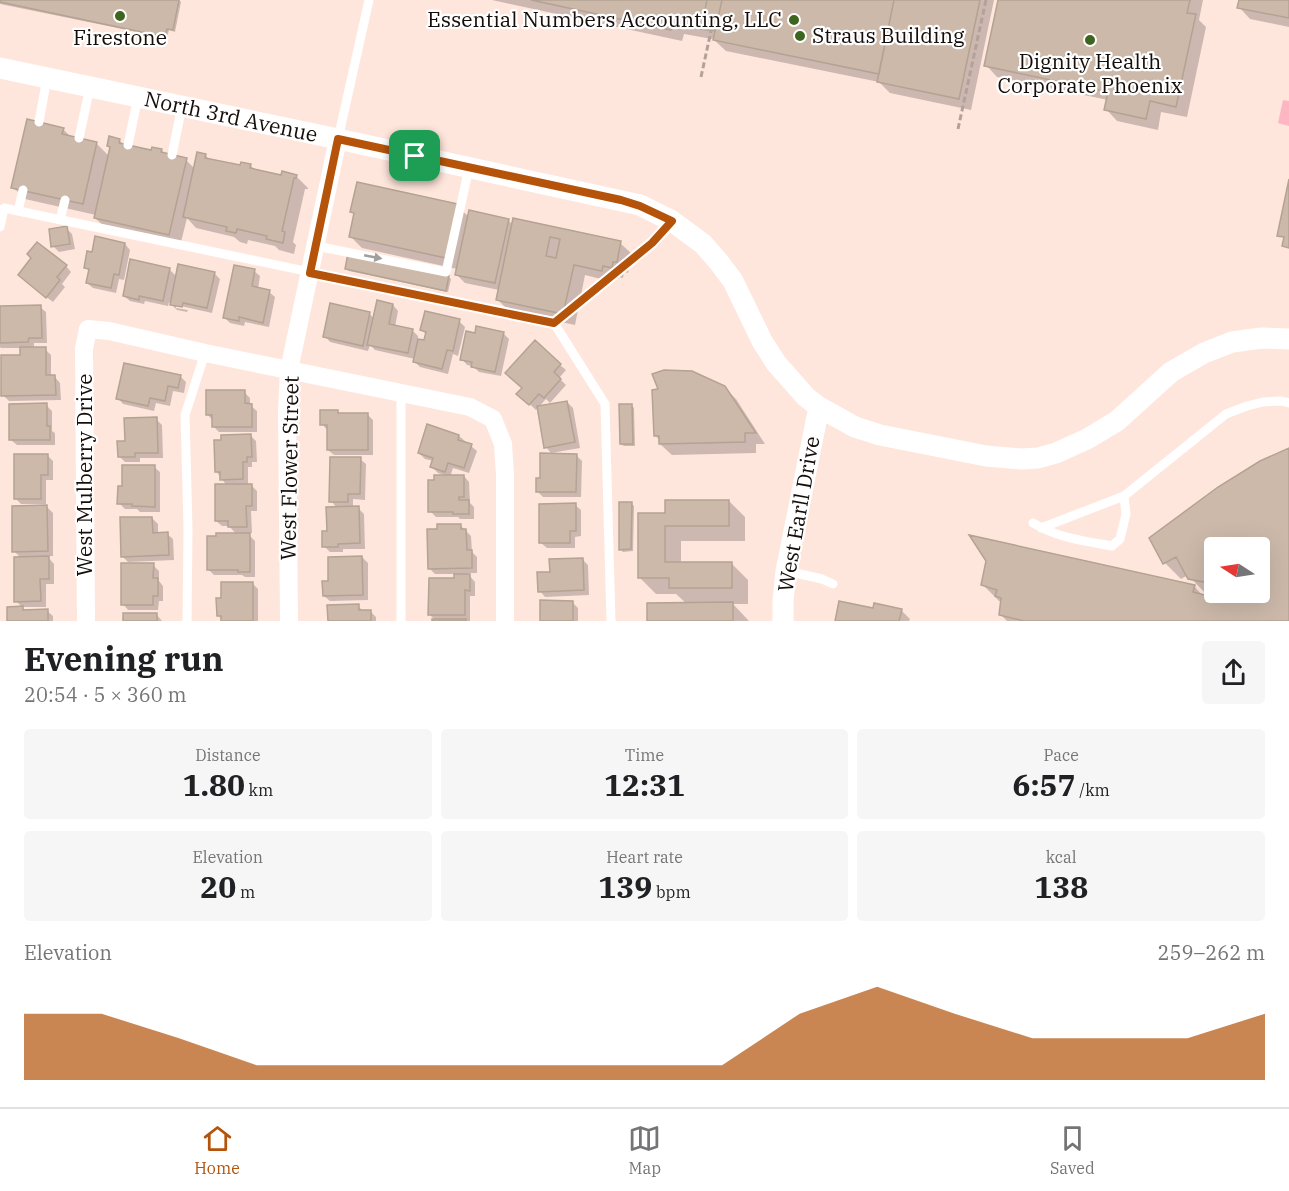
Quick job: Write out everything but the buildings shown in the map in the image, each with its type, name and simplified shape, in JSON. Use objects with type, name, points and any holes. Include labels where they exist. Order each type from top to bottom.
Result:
[{"type":"street","name":"North 3rd Avenue","points":[[0,68],[621,200],[640,206],[672,221],[703,244],[718,261],[733,281],[762,341],[776,363],[806,397],[855,427],[880,435],[986,456],[1038,458],[1056,453],[1087,439],[1117,421],[1171,372],[1204,353],[1232,342],[1262,338],[1289,339]]},
{"type":"street","name":"West Flower Street","points":[[289,621],[287,412],[290,370],[338,139]]},
{"type":"street","name":"West Mulberry Drive","points":[[86,621],[84,349],[88,329],[109,331],[205,353]]},
{"type":"street","points":[[205,353],[470,407],[493,419],[503,444],[505,475],[505,621]]},
{"type":"street","name":"West Earll Drive","points":[[783,621],[784,582],[819,407]]},
{"type":"lane","points":[[338,139],[369,0]]},
{"type":"lane","points":[[39,122],[47,78]]},
{"type":"lane","points":[[79,138],[90,87]]},
{"type":"lane","points":[[128,145],[138,97]]},
{"type":"lane","points":[[172,155],[182,106]]},
{"type":"lane","points":[[316,246],[446,272],[469,168]]},
{"type":"lane","points":[[18,211],[23,190]]},
{"type":"lane","points":[[60,220],[65,200]]},
{"type":"lane","points":[[0,227],[4,208],[60,220],[117,227],[310,273],[554,323],[605,404],[610,621]]},
{"type":"lane","points":[[554,323],[652,243],[672,221]]},
{"type":"lane","points":[[187,621],[188,528],[185,415],[205,353]]},
{"type":"lane","points":[[401,393],[401,621]]},
{"type":"lane","points":[[1124,496],[1126,514],[1120,539],[1112,546],[1061,536],[1037,526],[1124,496],[1226,414],[1263,402],[1289,403]]},
{"type":"lane","points":[[786,571],[822,579],[833,584]]},
{"type":"path","points":[[958,129],[986,0]]},
{"type":"path","points":[[701,77],[711,31]]},
{"type":"shaded area","points":[[1283,100],[1289,101],[1289,126],[1278,123]]},
{"type":"place","name":"Firestone","points":[[120,16]]},
{"type":"place","name":"Essential Numbers Accounting, LLC","points":[[794,20]]},
{"type":"place","name":"Straus Building","points":[[800,36]]},
{"type":"place","name":"Dignity Health Corporate Phoenix","points":[[1090,40]]},
{"type":"route","points":[[338,139],[415,156],[621,200],[672,221],[652,243],[554,323],[310,273],[338,139]]}]
